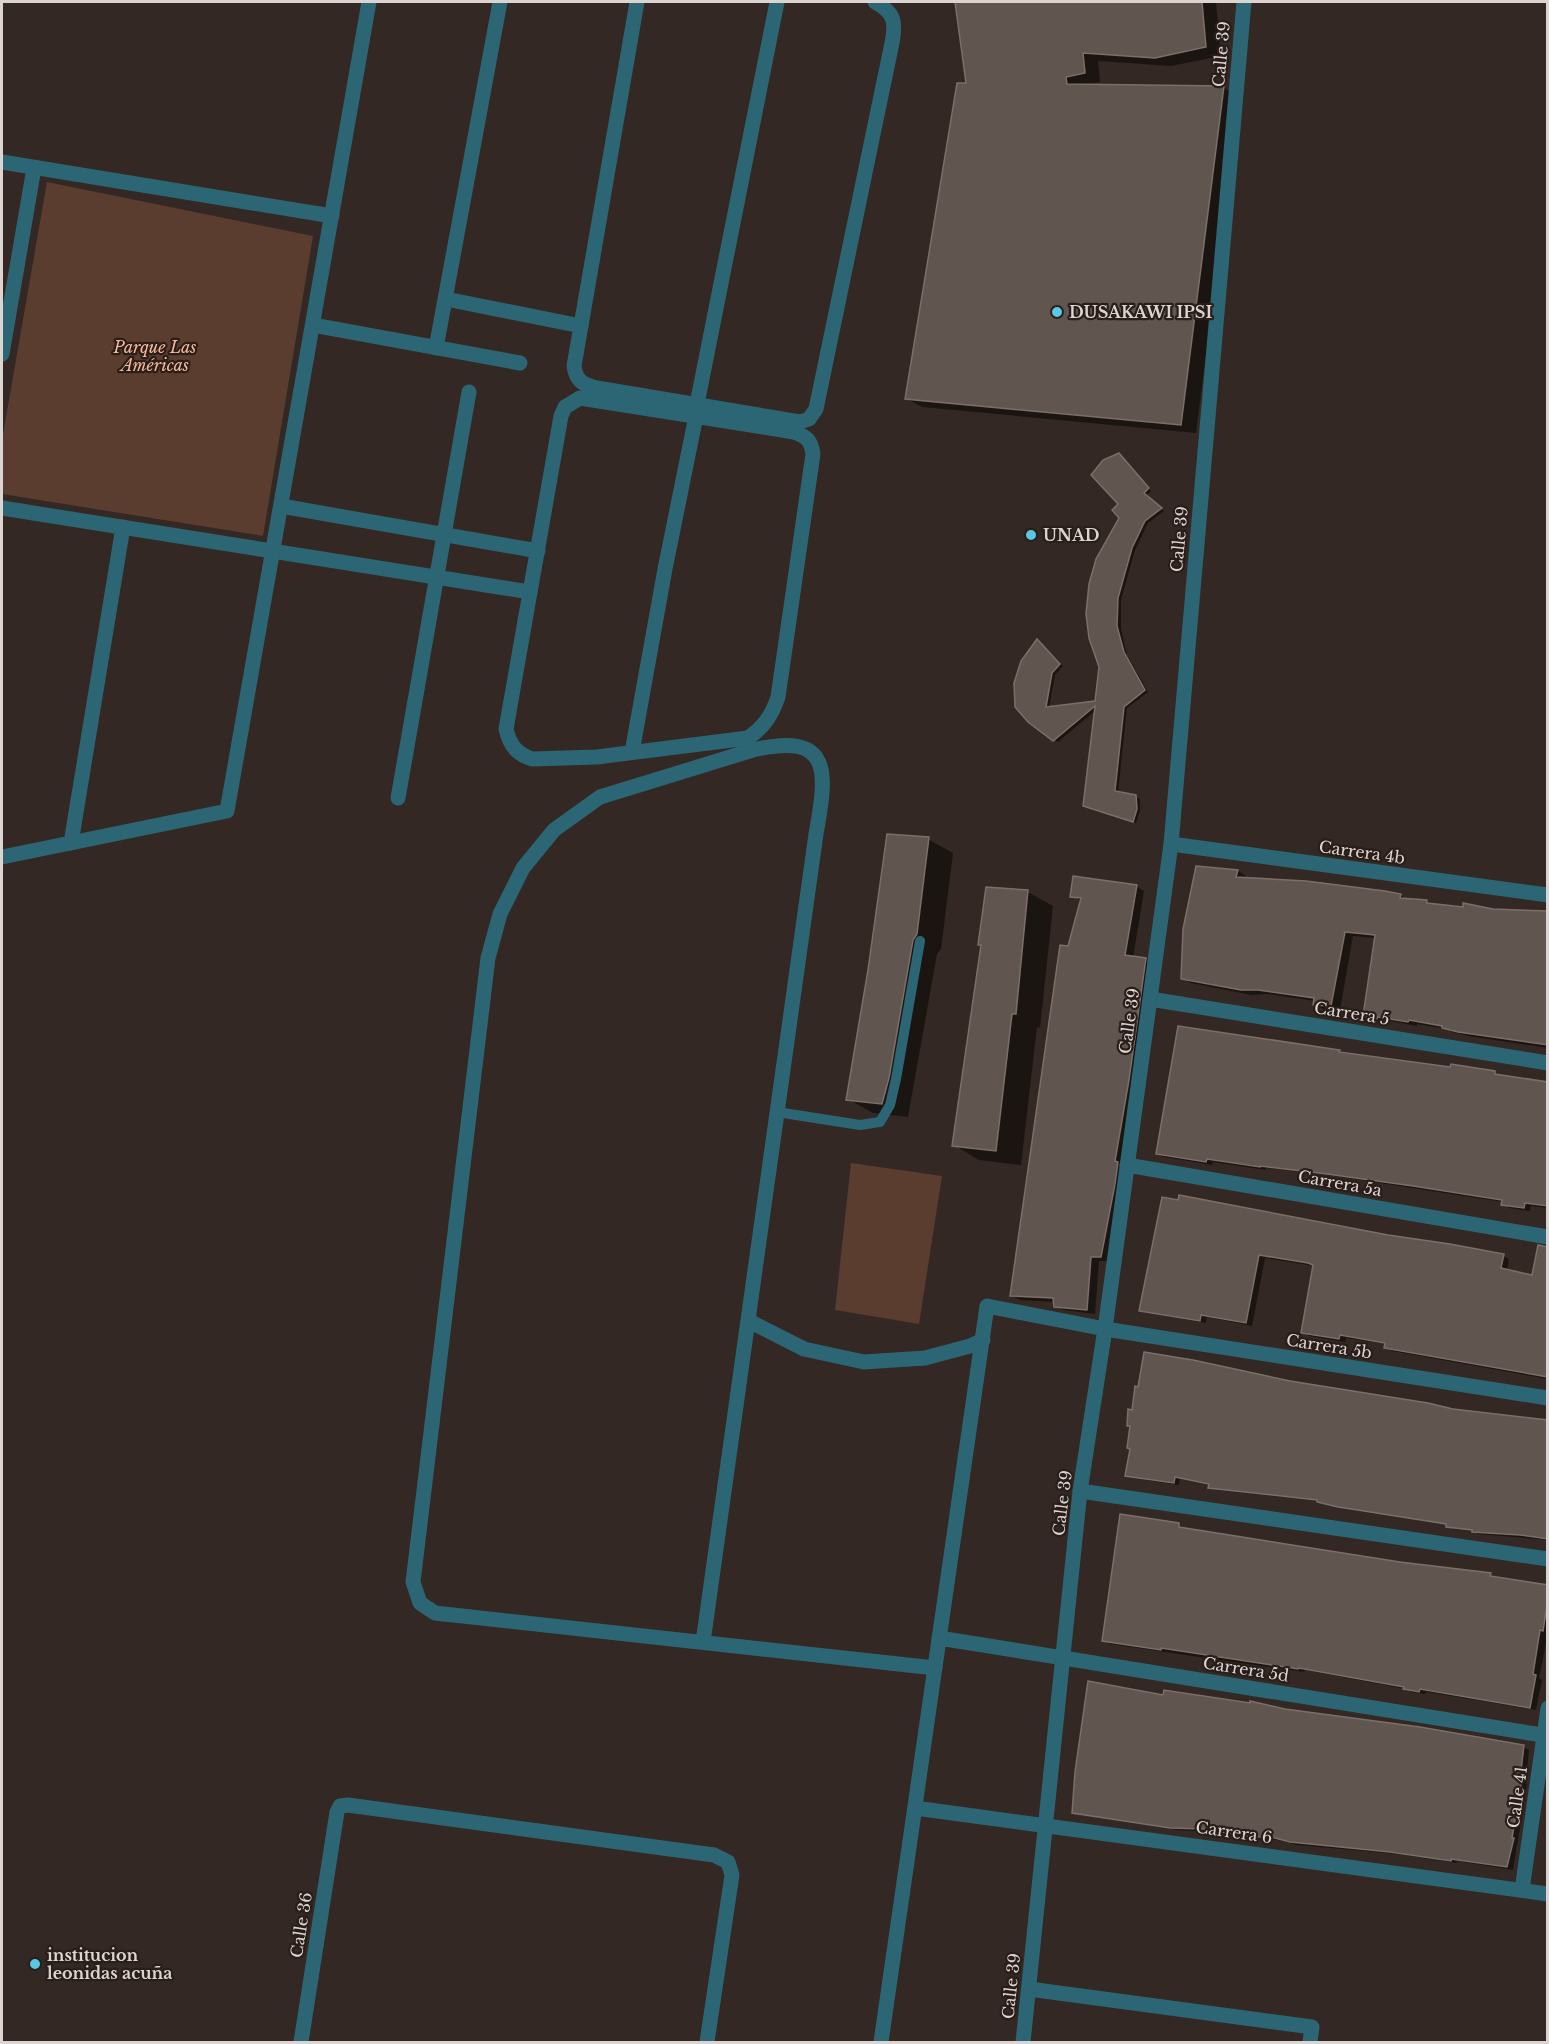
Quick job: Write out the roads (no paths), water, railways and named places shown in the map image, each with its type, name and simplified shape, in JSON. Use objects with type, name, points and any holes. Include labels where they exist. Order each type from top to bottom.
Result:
[{"type":"street","points":[[2,857],[227,811],[369,2]]},
{"type":"street","points":[[436,348],[500,2]]},
{"type":"street","points":[[637,2],[580,326],[574,366],[575,375],[586,386],[697,410],[804,435],[811,442],[813,454],[778,697],[774,710],[766,723],[748,738],[597,757],[532,759],[522,756],[513,748],[508,740],[506,729],[561,416],[565,407],[574,400],[589,398],[697,410],[800,422],[809,419],[816,409],[895,27],[891,14],[885,7],[875,2]]},
{"type":"street","points":[[632,752],[665,569],[777,2]]},
{"type":"street","name":"Calle 39","points":[[1023,2043],[1080,1491],[1105,1329],[1171,844],[1244,2]]},
{"type":"street","points":[[2,162],[332,216]]},
{"type":"street","points":[[2,354],[34,168]]},
{"type":"street","points":[[446,299],[580,326]]},
{"type":"street","points":[[312,325],[520,363]]},
{"type":"street","points":[[398,798],[469,392]]},
{"type":"street","points":[[280,506],[537,551]]},
{"type":"street","points":[[2,508],[531,592]]},
{"type":"street","points":[[71,843],[123,527]]},
{"type":"street","points":[[703,1642],[823,795],[824,776],[817,758],[807,748],[798,745],[775,745],[753,750],[600,796],[554,830],[523,868],[500,914],[488,958],[412,1582],[420,1604],[435,1612],[935,1668]]},
{"type":"street","name":"Carrera 4b","points":[[1171,844],[1548,896]]},
{"type":"street","name":"Carrera 5","points":[[1150,999],[1548,1063]]},
{"type":"street","name":"Carrera 5a","points":[[1127,1165],[1548,1237]]},
{"type":"street","name":"Carrera 5b","points":[[983,1340],[987,1305],[1105,1329],[1548,1398]]},
{"type":"street","points":[[749,1321],[804,1349],[864,1362],[925,1359],[983,1340]]},
{"type":"street","points":[[881,2043],[983,1340]]},
{"type":"street","points":[[1080,1491],[1548,1559]]},
{"type":"street","name":"Carrera 5d","points":[[939,1638],[1546,1735]]},
{"type":"street","name":"Calle 41","points":[[1522,1890],[1546,1735],[1548,1708]]},
{"type":"street","name":"Calle 36","points":[[301,2043],[337,1812],[340,1806],[348,1805],[714,1855],[728,1862],[732,1875],[707,2043]]},
{"type":"street","name":"Carrera 6","points":[[915,1808],[1548,1894]]},
{"type":"street","points":[[1029,1989],[1312,2027],[1310,2043]]},
{"type":"lane","points":[[777,1112],[860,1125],[880,1122],[890,1105],[896,1079],[920,941]]},
{"type":"place","name":"DUSAKAWI IPSI","points":[[1057,312]]},
{"type":"place","name":"UNAD","points":[[1031,535]]},
{"type":"place","name":"institucion leonidas acuña","points":[[35,1964]]},
{"type":"park label","name":"Parque Las Américas","points":[[155,356]]}]
